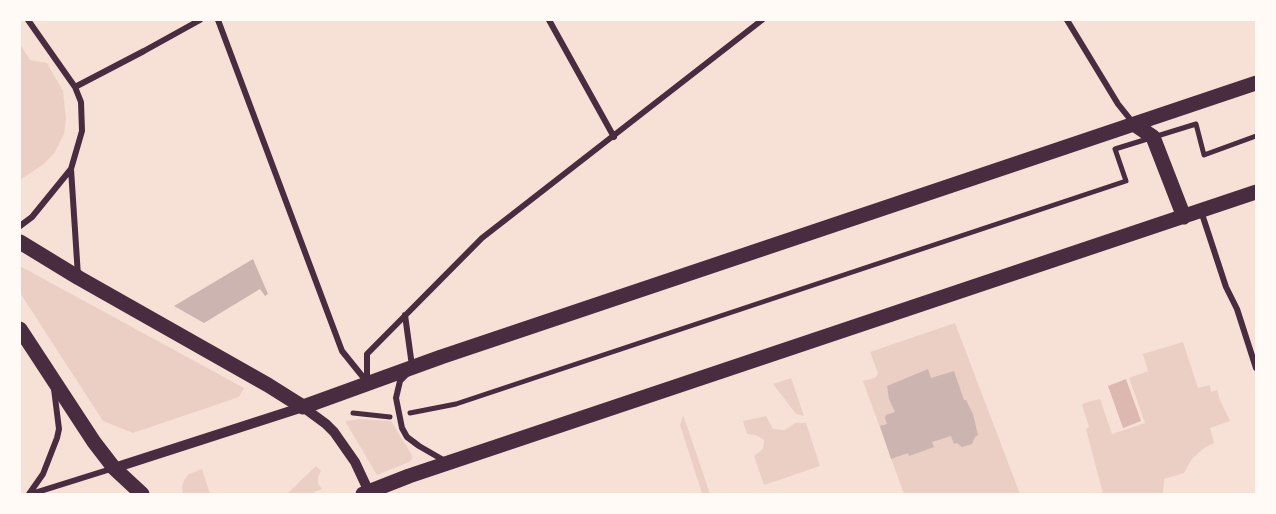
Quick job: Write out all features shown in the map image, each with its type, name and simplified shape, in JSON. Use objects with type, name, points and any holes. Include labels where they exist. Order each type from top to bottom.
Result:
[{"type":"main road","points":[[20,242],[303,407],[367,382],[1257,83]]},
{"type":"main road","points":[[1134,124],[1153,137],[1184,217]]},
{"type":"main road","points":[[367,494],[408,476],[1257,192]]},
{"type":"main road","points":[[20,329],[94,442],[114,468],[142,495]]},
{"type":"street","points":[[28,20],[75,87],[81,102],[82,131],[71,169],[79,278]]},
{"type":"street","points":[[75,87],[200,20]]},
{"type":"street","points":[[218,20],[342,351],[367,382]]},
{"type":"street","points":[[549,20],[614,137]]},
{"type":"street","points":[[367,382],[367,354],[482,238],[762,20]]},
{"type":"street","points":[[1067,20],[1134,124]]},
{"type":"street","points":[[410,413],[456,404],[1126,181],[1115,149],[1196,124],[1204,155],[1257,136]]},
{"type":"street","points":[[20,225],[32,217],[71,169]]},
{"type":"street","points":[[1201,211],[1226,287],[1237,309],[1257,368]]},
{"type":"street","points":[[405,315],[413,367],[400,381],[396,398],[402,428],[407,437],[448,463]]},
{"type":"street","points":[[30,495],[43,474],[54,447],[58,429],[53,379]]},
{"type":"street","points":[[30,495],[303,407],[334,432],[355,462],[367,494]]},
{"type":"street","points":[[353,412],[390,417]]},
{"type":"shaded area","points":[[20,44],[30,60],[47,63],[63,91],[66,119],[64,134],[55,152],[44,164],[20,180]]},
{"type":"shaded area","points":[[20,266],[244,388],[239,397],[133,433],[103,421],[20,293]]},
{"type":"shaded area","points":[[955,323],[1020,494],[904,494],[863,381],[875,378],[878,373],[870,352]]},
{"type":"shaded area","points":[[1183,342],[1198,388],[1210,385],[1211,392],[1217,390],[1230,421],[1210,428],[1214,443],[1204,448],[1192,459],[1184,473],[1164,479],[1163,494],[1103,494],[1082,405],[1100,399],[1112,434],[1145,423],[1129,378],[1148,371],[1143,354]]},
{"type":"shaded area","points":[[791,378],[804,416],[796,414],[773,384]]},
{"type":"shaded area","points":[[1126,379],[1141,421],[1123,428],[1108,386]]},
{"type":"shaded area","points":[[683,415],[710,494],[702,494],[680,425]]},
{"type":"shaded area","points":[[766,416],[773,429],[785,430],[795,423],[806,423],[820,466],[764,485],[754,456],[763,449],[764,440],[756,435],[747,434],[743,421]]},
{"type":"shaded area","points":[[360,419],[391,421],[412,455],[412,459],[377,475],[345,421]]},
{"type":"shaded area","points":[[316,466],[321,471],[318,484],[322,489],[310,494],[287,494]]},
{"type":"shaded area","points":[[202,469],[210,494],[183,494],[184,480],[189,474]]},
{"type":"building","points":[[253,259],[268,294],[265,296],[260,289],[204,323],[174,306]]},
{"type":"building","points":[[928,369],[931,378],[954,371],[964,400],[973,414],[978,435],[972,444],[962,447],[957,443],[954,444],[951,436],[932,442],[934,447],[909,456],[908,453],[891,459],[880,426],[887,424],[886,415],[895,412],[889,399],[887,386]]}]
